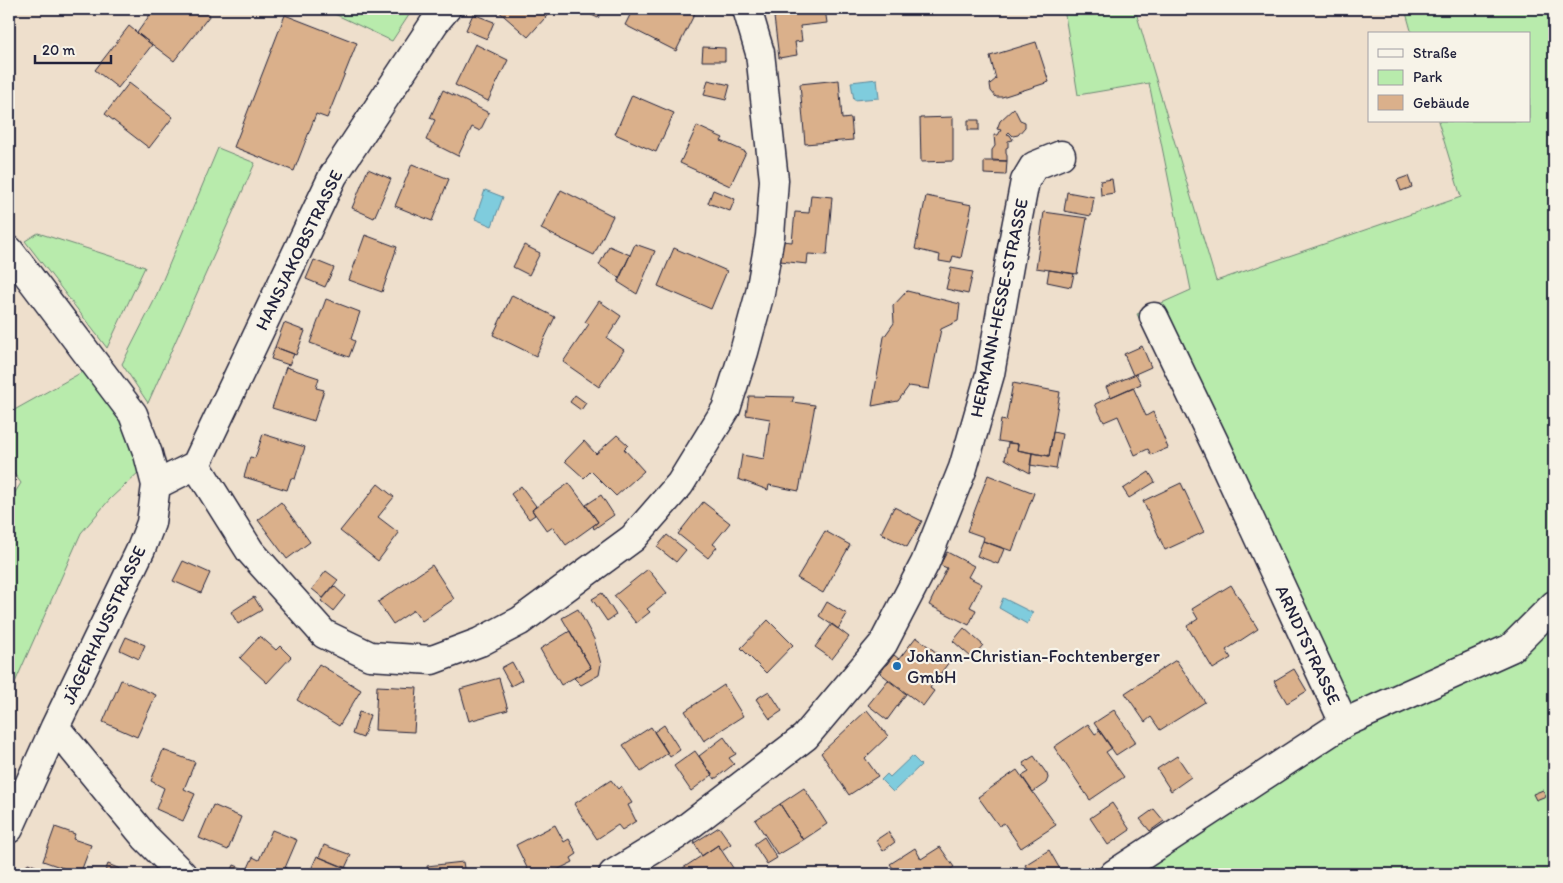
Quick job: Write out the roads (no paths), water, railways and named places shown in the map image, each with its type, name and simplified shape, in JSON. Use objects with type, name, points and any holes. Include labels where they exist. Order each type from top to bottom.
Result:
[{"type":"street","name":"HANSJAKOBSTRASSE","points":[[196,465],[333,176],[435,22],[446,9]]},
{"type":"street","points":[[156,485],[196,465],[250,551],[324,634],[370,656],[432,660],[480,642],[520,621],[634,538],[680,484],[726,409],[760,293],[770,236],[774,180],[760,53],[747,9]]},
{"type":"street","name":"HERMANN-HESSE-STRASSE","points":[[613,874],[677,836],[805,737],[883,644],[925,563],[963,468],[990,374],[1026,181],[1034,166],[1061,155]]},
{"type":"street","name":"JÄGERHAUSSTRASSE","points":[[9,250],[133,414],[148,454],[156,485],[151,523],[141,549],[55,727],[9,830]]},
{"type":"street","name":"ARNDTSTRASSE","points":[[1114,874],[1344,724],[1218,450],[1154,317]]},
{"type":"street","points":[[1344,724],[1511,648],[1554,605]]},
{"type":"street","points":[[55,727],[145,837],[182,874]]},
{"type":"water","points":[[877,79],[879,98],[854,100],[851,82]]},
{"type":"water","points":[[485,190],[503,197],[492,226],[475,219]]},
{"type":"water","points":[[1003,598],[1033,613],[1027,624],[999,608]]},
{"type":"water","points":[[912,756],[921,765],[893,792],[881,780],[887,774],[890,777]]},
{"type":"place","name":"Johann-Christian-Fochtenberger GmbH","points":[[897,666]]}]
